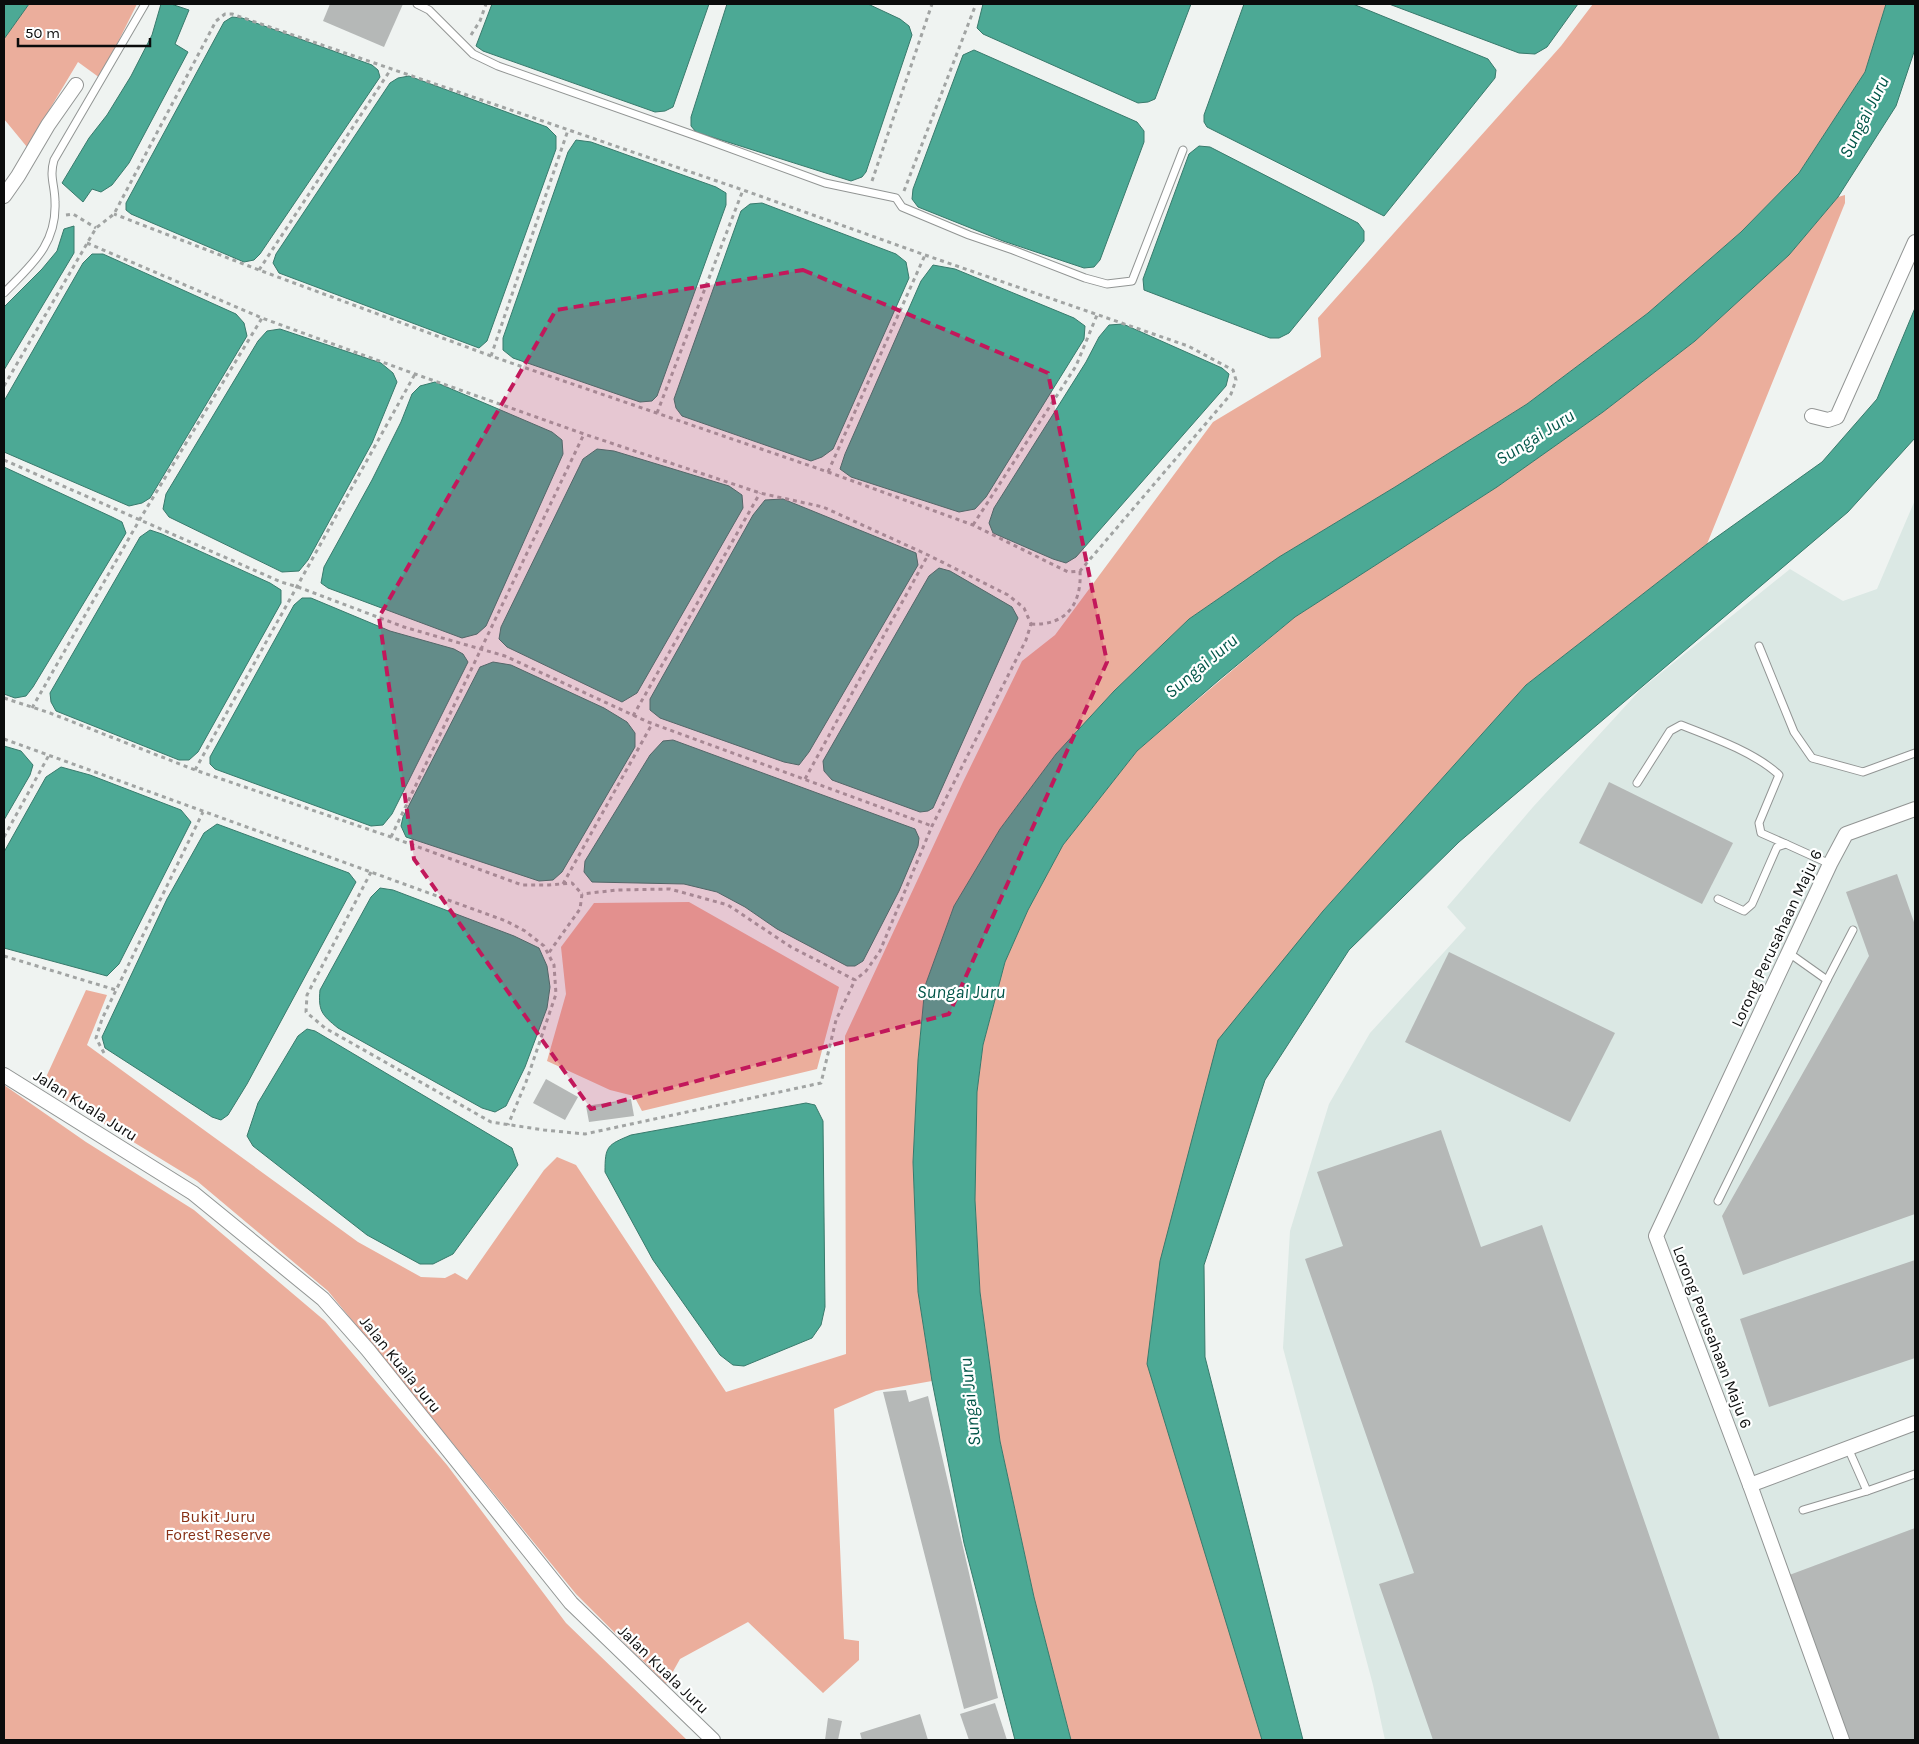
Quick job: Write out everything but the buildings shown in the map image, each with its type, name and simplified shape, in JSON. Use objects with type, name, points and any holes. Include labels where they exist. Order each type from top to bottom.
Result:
[{"type":"street","points":[[4,196],[48,125],[76,85]]},
{"type":"street","points":[[1812,416],[1828,420],[1837,417],[1915,242]]},
{"type":"street","name":"Lorong Perusahaan Maju 6","points":[[1842,1740],[1750,1485],[1656,1236],[1830,864],[1846,834],[1915,809]]},
{"type":"street","name":"Jalan Kuala Juru","points":[[4,1075],[193,1193],[323,1299],[368,1350],[571,1604],[713,1740]]},
{"type":"street","points":[[1750,1485],[1915,1423]]},
{"type":"lane","points":[[4,293],[38,258],[55,224],[55,200],[51,172],[54,160],[145,4]]},
{"type":"lane","points":[[418,4],[429,10],[473,54],[498,66],[825,183],[896,198],[902,207],[969,235],[1014,250],[1085,278],[1107,284],[1132,281],[1183,150]]},
{"type":"lane","points":[[1759,646],[1794,732],[1812,758],[1862,772],[1915,753]]},
{"type":"lane","points":[[1637,783],[1670,731],[1681,725],[1768,764],[1779,775],[1759,823],[1761,833],[1830,864]]},
{"type":"lane","points":[[1718,900],[1744,911],[1752,904],[1777,847],[1786,844]]},
{"type":"lane","points":[[1718,1201],[1827,980],[1854,930]]},
{"type":"lane","points":[[1789,953],[1827,980]]},
{"type":"lane","points":[[1848,1448],[1867,1491]]},
{"type":"lane","points":[[1803,1510],[1915,1474]]},
{"type":"path","points":[[464,46],[480,21],[486,4]]},
{"type":"path","points":[[868,193],[932,4]]},
{"type":"path","points":[[900,204],[976,4]]},
{"type":"path","points":[[4,386],[96,228],[114,214],[216,21],[225,14],[232,14],[743,190],[925,256],[1188,346],[1233,370],[1236,380],[1231,394],[1080,571],[1068,572],[973,525],[828,472],[490,356],[114,214]]},
{"type":"path","points":[[259,270],[391,69]]},
{"type":"path","points":[[490,356],[568,130]]},
{"type":"path","points":[[657,413],[743,190]]},
{"type":"path","points":[[55,216],[73,214],[96,228]]},
{"type":"path","points":[[87,243],[262,318],[416,374],[584,434],[760,493],[823,507],[928,555],[1008,595],[1024,608],[1031,624],[1026,640],[932,826],[880,951],[866,971],[855,980],[836,1020],[821,1083],[585,1134],[490,1122],[325,1028],[306,1012],[307,995],[371,872]]},
{"type":"path","points":[[828,472],[925,256]]},
{"type":"path","points":[[973,525],[1076,366],[1097,315]]},
{"type":"path","points":[[32,708],[140,519],[262,318]]},
{"type":"path","points":[[195,770],[416,374]]},
{"type":"path","points":[[391,837],[584,434]]},
{"type":"path","points":[[4,460],[281,582],[404,627],[505,656],[652,724],[932,826]]},
{"type":"path","points":[[633,716],[760,493]]},
{"type":"path","points":[[805,779],[928,555]]},
{"type":"path","points":[[1031,624],[1045,625],[1063,618],[1078,598],[1081,582],[1080,571]]},
{"type":"path","points":[[4,698],[195,770],[391,837],[522,885],[572,883],[582,894],[580,909],[548,954]]},
{"type":"path","points":[[563,884],[652,724]]},
{"type":"path","points":[[4,739],[506,921],[525,930],[544,946],[554,965],[556,994],[526,1082],[508,1125]]},
{"type":"path","points":[[4,836],[49,755]]},
{"type":"path","points":[[104,1052],[96,1038],[102,1020],[202,812]]},
{"type":"path","points":[[582,894],[617,890],[670,889],[728,905],[792,948],[855,980]]},
{"type":"path","points":[[4,956],[116,990]]},
{"type":"highlighted area","points":[[803,270],[1048,373],[1107,662],[949,1014],[591,1109],[414,859],[379,617],[556,310]]},
{"type":"shaded area","points":[[1915,500],[1915,1740],[1385,1740],[1373,1685],[1283,1348],[1290,1231],[1329,1104],[1370,1033],[1466,928],[1447,907],[1533,807],[1641,689],[1790,569],[1843,601],[1877,589]]},
{"type":"green space","points":[[29,4],[137,4],[100,78],[78,62],[27,147],[4,119],[4,39]]},
{"type":"green space","points":[[1593,4],[1886,4],[1865,72],[1799,173],[1741,232],[1648,313],[1527,404],[1279,557],[1189,619],[1114,691],[1056,754],[1000,829],[954,906],[925,986],[918,1060],[913,1162],[918,1292],[932,1381],[876,1391],[834,1409],[844,1639],[859,1641],[859,1660],[823,1693],[748,1622],[680,1659],[666,1684],[576,1594],[328,1291],[197,1181],[42,1086],[86,990],[107,995],[87,1045],[358,1242],[421,1277],[445,1278],[455,1273],[467,1280],[544,1170],[557,1157],[576,1165],[726,1392],[846,1354],[845,1036],[963,782],[1022,661],[1055,635],[1213,422],[1321,357],[1318,318],[1561,46]]},
{"type":"green space","points":[[1845,195],[1845,203],[1707,544],[1526,685],[1323,911],[1160,1261],[1262,1740],[1071,1740],[1034,1597],[1000,1441],[980,1292],[975,1200],[977,1092],[983,1045],[1005,962],[1028,910],[1063,845],[1137,751],[1295,617],[1497,487],[1603,412],[1695,341],[1789,255],[1838,197]]},
{"type":"green space","points":[[689,902],[839,987],[817,1069],[642,1111],[634,1096],[610,1090],[547,1061],[566,994],[561,947],[594,903]]},
{"type":"green space","name":"Bukit Juru Forest Reserve","points":[[4,1085],[86,1142],[194,1210],[325,1321],[447,1465],[566,1623],[687,1740],[4,1740]]},
{"type":"water","points":[[4,4],[29,4],[4,39]]},
{"type":"water","points":[[161,4],[171,4],[189,10],[175,44],[188,52],[129,163],[112,185],[101,192],[92,189],[83,202],[62,183],[89,138],[107,115],[131,76],[152,35]]},
{"type":"water","points":[[492,4],[709,4],[673,107],[665,111],[655,112],[483,51],[476,46]]},
{"type":"water","points":[[727,4],[868,4],[900,19],[909,26],[912,35],[866,172],[862,177],[851,181],[696,132],[691,126],[691,117]]},
{"type":"water","points":[[983,4],[1191,4],[1155,99],[1138,103],[983,34],[977,28]]},
{"type":"water","points":[[1244,4],[1353,4],[1488,59],[1496,70],[1495,78],[1384,216],[1207,127],[1204,122],[1204,115]]},
{"type":"water","points":[[1389,4],[1578,4],[1547,47],[1535,54],[1519,53]]},
{"type":"water","name":"Sungai Juru","points":[[1886,4],[1915,4],[1915,49],[1896,106],[1838,197],[1789,255],[1695,341],[1603,412],[1497,487],[1295,617],[1219,680],[1137,751],[1063,845],[1028,910],[1005,962],[983,1045],[977,1092],[975,1200],[980,1292],[1000,1441],[1034,1597],[1071,1740],[1015,1740],[964,1543],[932,1381],[918,1292],[913,1162],[918,1060],[925,986],[954,906],[1000,829],[1056,754],[1114,691],[1189,619],[1279,557],[1527,404],[1648,313],[1741,232],[1799,173],[1865,72]]},
{"type":"water","points":[[232,17],[242,18],[372,65],[378,70],[380,77],[260,254],[254,260],[244,262],[131,214],[126,210],[126,203],[224,22]]},
{"type":"water","points":[[974,50],[1137,122],[1144,131],[1144,142],[1100,260],[1094,267],[1084,268],[1003,241],[918,207],[912,199],[913,189],[963,55]]},
{"type":"water","points":[[409,76],[547,127],[556,136],[556,149],[487,341],[479,348],[279,273],[273,263],[276,254],[390,83],[398,78]]},
{"type":"water","points":[[576,140],[591,142],[716,187],[726,193],[726,205],[657,396],[652,401],[640,402],[513,358],[503,350],[503,338],[568,152]]},
{"type":"water","points":[[1199,146],[1210,147],[1358,223],[1364,231],[1364,241],[1289,333],[1279,338],[1270,338],[1144,290],[1143,279],[1189,154]]},
{"type":"water","points":[[762,203],[896,254],[906,262],[909,278],[833,449],[822,457],[811,461],[682,416],[676,408],[674,399],[741,211],[750,204]]},
{"type":"water","points":[[74,226],[74,253],[4,370],[4,307],[57,251],[64,229]]},
{"type":"water","points":[[92,254],[103,254],[236,314],[244,323],[247,336],[150,498],[142,503],[129,506],[4,452],[4,401],[83,263]]},
{"type":"water","points":[[933,265],[955,269],[1074,318],[1085,326],[1084,339],[986,497],[975,509],[959,512],[851,477],[840,469],[921,281]]},
{"type":"water","points":[[1915,308],[1915,438],[1848,512],[1459,842],[1349,950],[1265,1080],[1204,1265],[1205,1357],[1303,1740],[1262,1740],[1147,1364],[1160,1261],[1218,1040],[1323,911],[1526,685],[1707,544],[1822,462],[1877,399]]},
{"type":"water","points":[[1123,324],[1222,368],[1229,374],[1226,386],[1076,557],[1066,563],[993,533],[989,523],[994,508],[1086,362],[1099,337],[1109,325]]},
{"type":"water","points":[[280,329],[381,363],[393,373],[397,382],[372,443],[308,560],[299,571],[282,572],[169,517],[163,509],[166,494],[258,341],[267,331]]},
{"type":"water","points":[[435,382],[552,432],[562,440],[563,454],[486,626],[477,634],[462,638],[328,588],[321,583],[324,567],[372,480],[401,422],[412,394],[420,386]]},
{"type":"water","points":[[597,449],[614,451],[729,486],[742,495],[743,508],[637,693],[622,702],[507,647],[499,639],[501,627],[583,459]]},
{"type":"water","points":[[4,467],[122,522],[126,533],[33,687],[26,696],[15,698],[4,694]]},
{"type":"water","points":[[783,499],[916,553],[918,565],[809,752],[799,765],[784,762],[660,718],[650,710],[650,699],[753,515],[765,500]]},
{"type":"water","points":[[150,530],[270,583],[281,590],[281,603],[198,752],[189,760],[179,760],[56,711],[51,702],[50,693],[140,537]]},
{"type":"water","points":[[939,568],[950,571],[1012,607],[1018,618],[933,808],[920,812],[832,780],[824,771],[823,761],[929,576]]},
{"type":"water","points":[[302,598],[311,598],[390,631],[454,649],[463,654],[468,662],[392,814],[383,825],[371,826],[215,769],[210,764],[210,757],[294,605]]},
{"type":"water","points":[[493,662],[511,665],[604,708],[627,722],[635,733],[635,747],[562,872],[553,880],[539,881],[406,837],[401,826],[403,817],[480,667]]},
{"type":"water","points":[[673,740],[915,829],[919,838],[918,846],[899,891],[863,961],[855,966],[847,966],[777,929],[745,907],[717,892],[684,884],[592,882],[584,872],[585,861],[650,755],[663,741]]},
{"type":"water","points":[[4,746],[21,751],[33,765],[30,775],[4,820]]},
{"type":"water","points":[[61,767],[90,775],[181,810],[191,822],[119,964],[107,976],[4,948],[4,852],[46,777]]},
{"type":"water","points":[[217,824],[349,873],[356,882],[247,1084],[228,1115],[221,1120],[212,1117],[105,1048],[102,1037],[167,899],[204,833]]},
{"type":"water","points":[[380,888],[393,890],[514,936],[539,948],[547,966],[550,987],[547,1008],[525,1067],[506,1106],[495,1112],[482,1108],[338,1028],[322,1012],[320,990],[371,897]]},
{"type":"water","points":[[307,1029],[315,1031],[512,1148],[518,1165],[453,1254],[433,1264],[420,1264],[367,1235],[253,1146],[247,1136],[258,1103],[298,1036]]},
{"type":"water","points":[[806,1103],[815,1105],[823,1121],[825,1307],[821,1325],[812,1338],[744,1366],[733,1365],[720,1355],[653,1260],[605,1172],[607,1152],[612,1144],[631,1135]]}]
